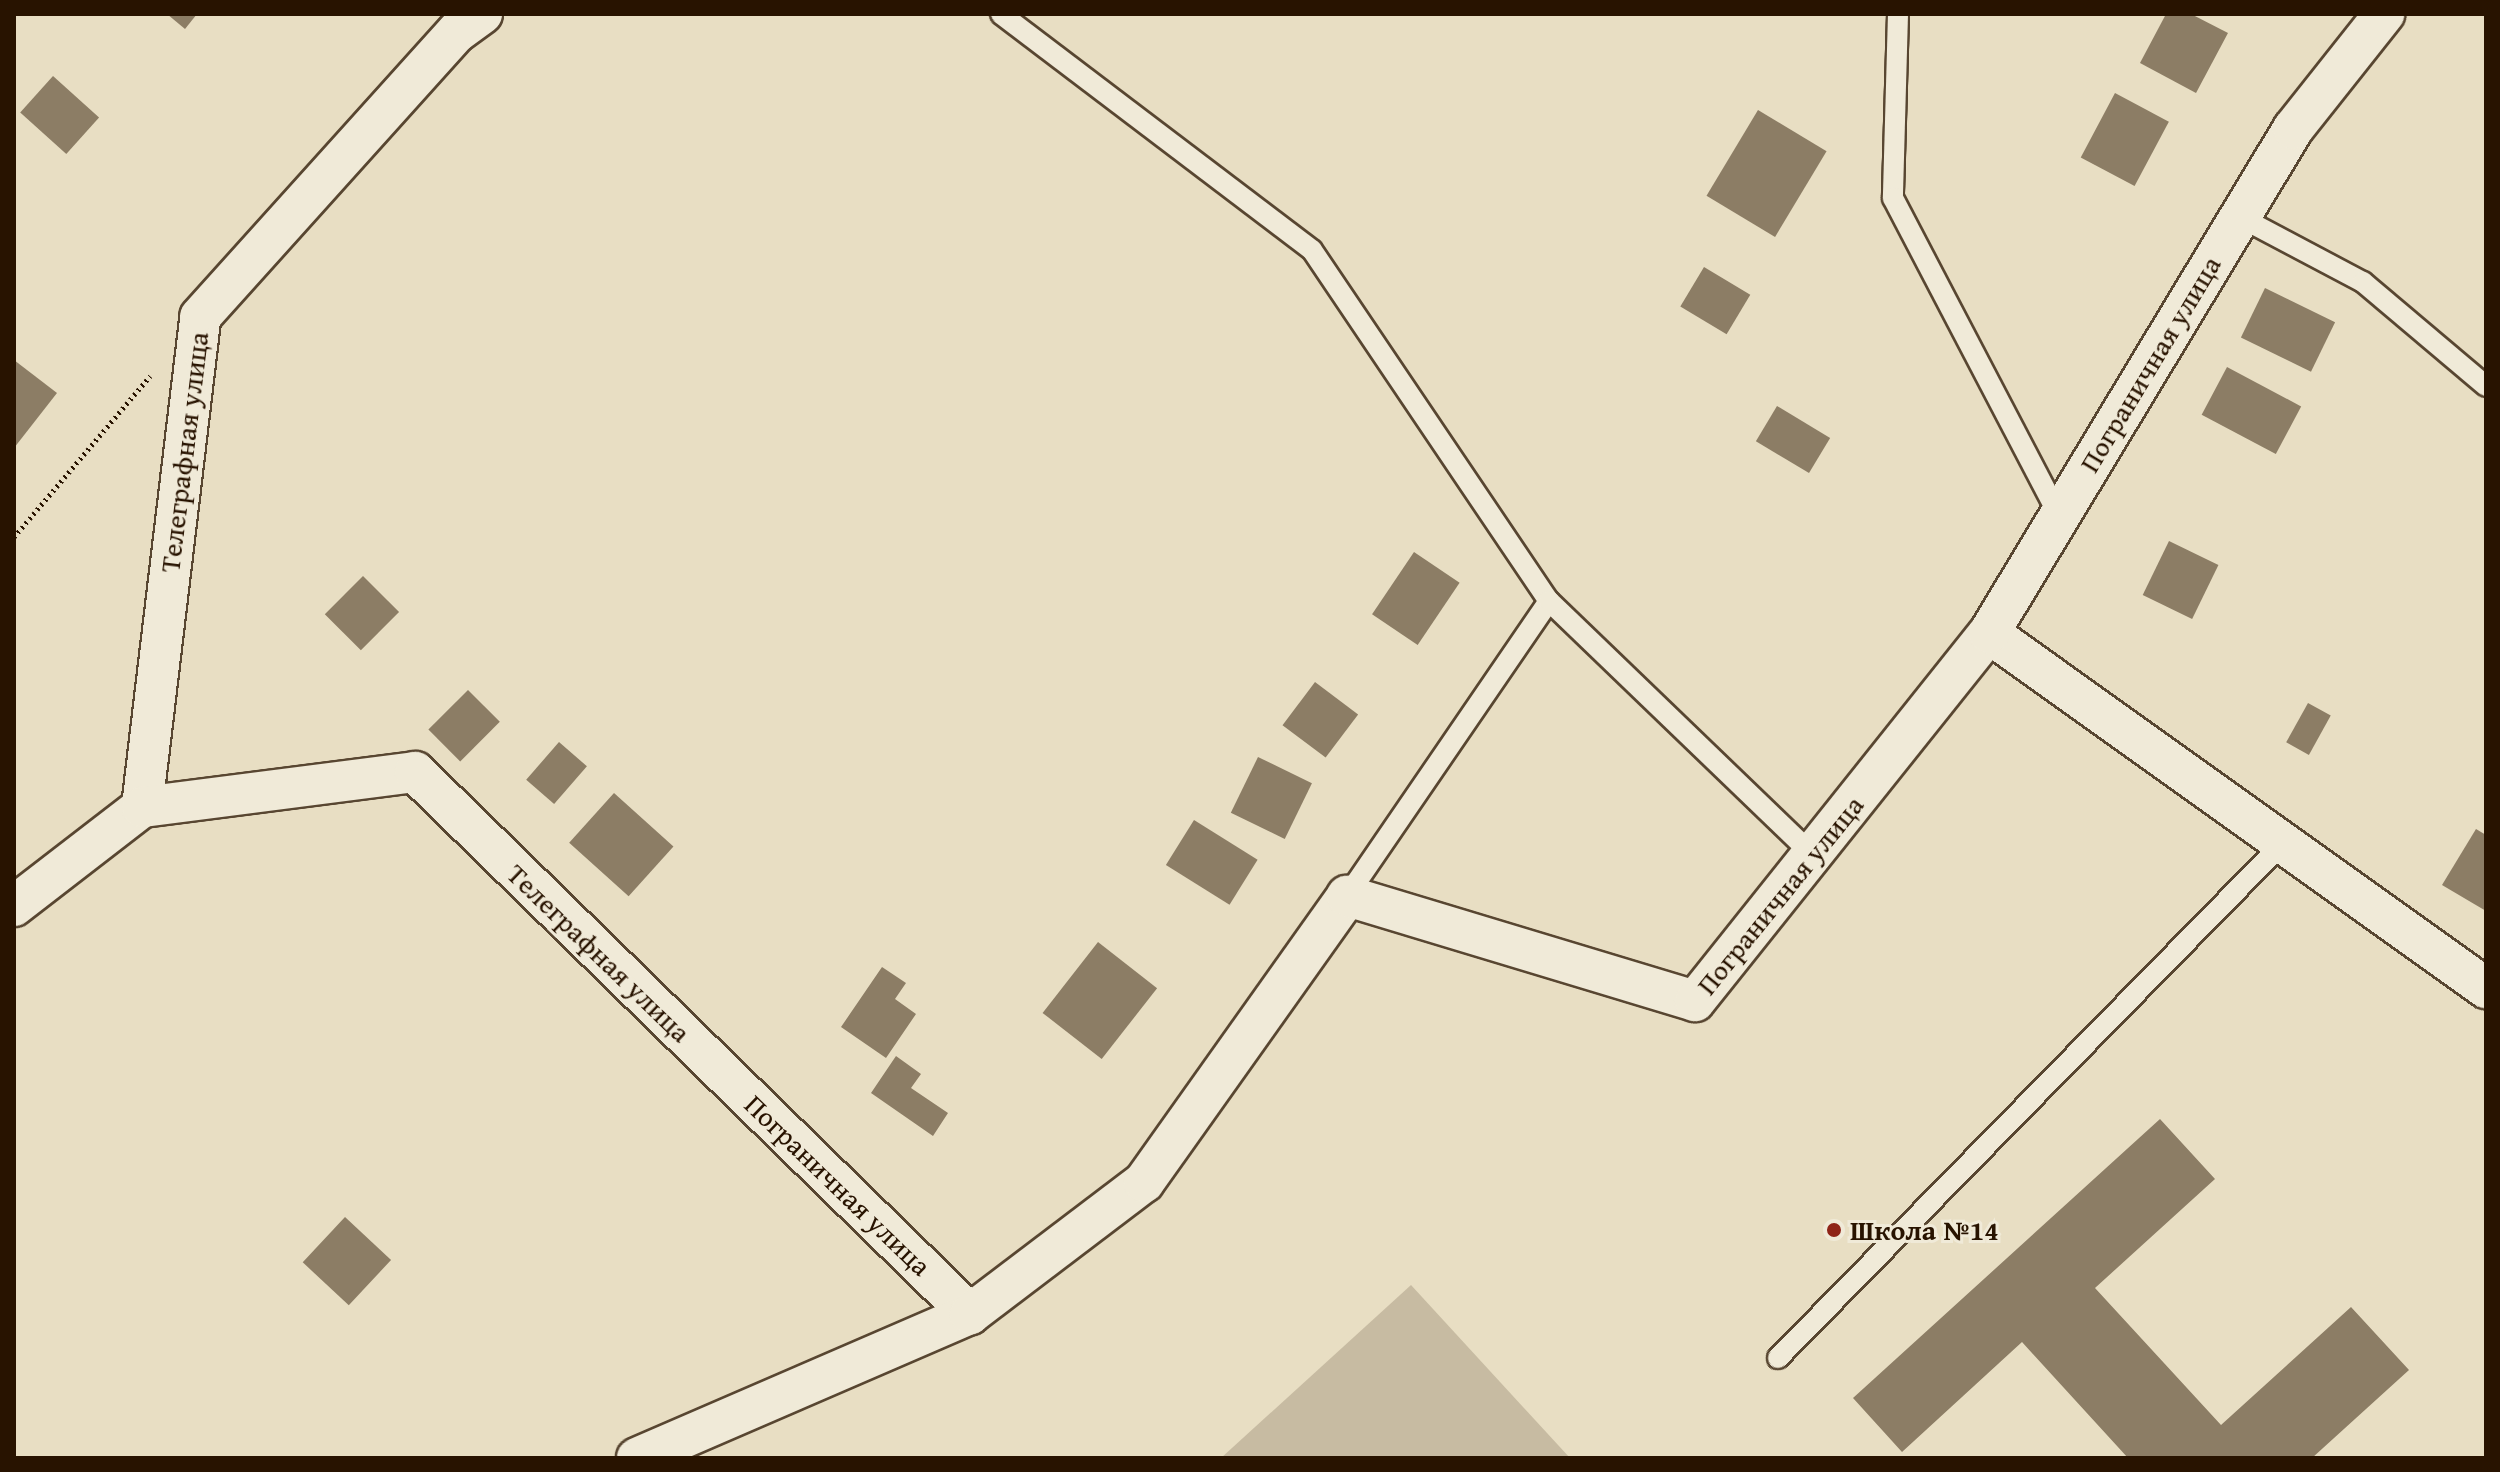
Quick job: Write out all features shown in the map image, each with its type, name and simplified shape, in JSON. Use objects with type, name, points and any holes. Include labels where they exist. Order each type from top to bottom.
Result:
[{"type":"street","name":"Телеграфная улица","points":[[482,14],[457,32],[200,317],[142,807],[415,772],[706,1057]]},
{"type":"street","name":"Пограничная улица","points":[[1347,896],[1695,1001],[1989,633],[2293,129],[2384,14]]},
{"type":"street","points":[[1989,633],[2486,988]]},
{"type":"street","points":[[14,906],[142,807]]},
{"type":"street","points":[[637,1458],[970,1314],[1144,1182],[1347,896]]},
{"type":"street","name":"Пограничная улица","points":[[706,1057],[970,1314]]},
{"type":"lane","points":[[1001,14],[1312,250],[1549,601],[1813,855]]},
{"type":"lane","points":[[1898,14],[1893,198],[2059,515]]},
{"type":"lane","points":[[2240,217],[2363,282],[2486,386]]},
{"type":"lane","points":[[1347,896],[1549,601]]},
{"type":"lane","points":[[1778,1358],[2284,842]]},
{"type":"path","points":[[14,537],[159,366]]},
{"type":"shaded area","points":[[1411,1285],[1570,1458],[1221,1458]]},
{"type":"building","points":[[167,14],[197,14],[185,29]]},
{"type":"building","points":[[2166,14],[2191,14],[2228,33],[2196,93],[2140,63]]},
{"type":"building","points":[[53,76],[99,117],[66,154],[20,112]]},
{"type":"building","points":[[2115,93],[2169,122],[2135,186],[2081,157]]},
{"type":"building","points":[[1758,110],[1827,151],[1775,237],[1706,196]]},
{"type":"building","points":[[1704,267],[1750,295],[1727,334],[1680,306]]},
{"type":"building","points":[[2265,288],[2335,322],[2311,372],[2241,337]]},
{"type":"building","points":[[14,360],[57,393],[14,448]]},
{"type":"building","points":[[2227,367],[2301,406],[2276,454],[2202,415]]},
{"type":"building","points":[[1777,406],[1830,438],[1809,473],[1756,441]]},
{"type":"building","points":[[2169,541],[2218,565],[2192,619],[2143,595]]},
{"type":"building","points":[[1414,552],[1460,583],[1418,645],[1372,614]]},
{"type":"building","points":[[363,576],[399,612],[361,650],[325,614]]},
{"type":"building","points":[[1315,682],[1358,714],[1326,758],[1283,725]]},
{"type":"building","points":[[468,690],[500,722],[460,761],[428,730]]},
{"type":"building","points":[[2308,703],[2331,716],[2309,755],[2286,742]]},
{"type":"building","points":[[559,742],[587,766],[554,804],[526,780]]},
{"type":"building","points":[[1258,757],[1312,783],[1285,839],[1231,813]]},
{"type":"building","points":[[614,793],[673,847],[629,896],[569,843]]},
{"type":"building","points":[[1194,820],[1258,860],[1230,905],[1166,865]]},
{"type":"building","points":[[2476,829],[2486,835],[2486,911],[2442,885]]},
{"type":"building","points":[[1098,942],[1157,988],[1102,1059],[1043,1013]]},
{"type":"building","points":[[882,967],[906,983],[895,999],[916,1014],[886,1058],[841,1027]]},
{"type":"building","points":[[896,1056],[921,1074],[911,1088],[948,1113],[933,1136],[871,1093]]},
{"type":"building","points":[[2160,1119],[2215,1179],[2095,1288],[2221,1425],[2351,1307],[2409,1370],[2312,1458],[2128,1458],[2022,1342],[1902,1452],[1853,1398]]},
{"type":"building","points":[[345,1217],[391,1260],[349,1305],[303,1262]]},
{"type":"place","name":"Школа №14","points":[[1834,1230]]}]
